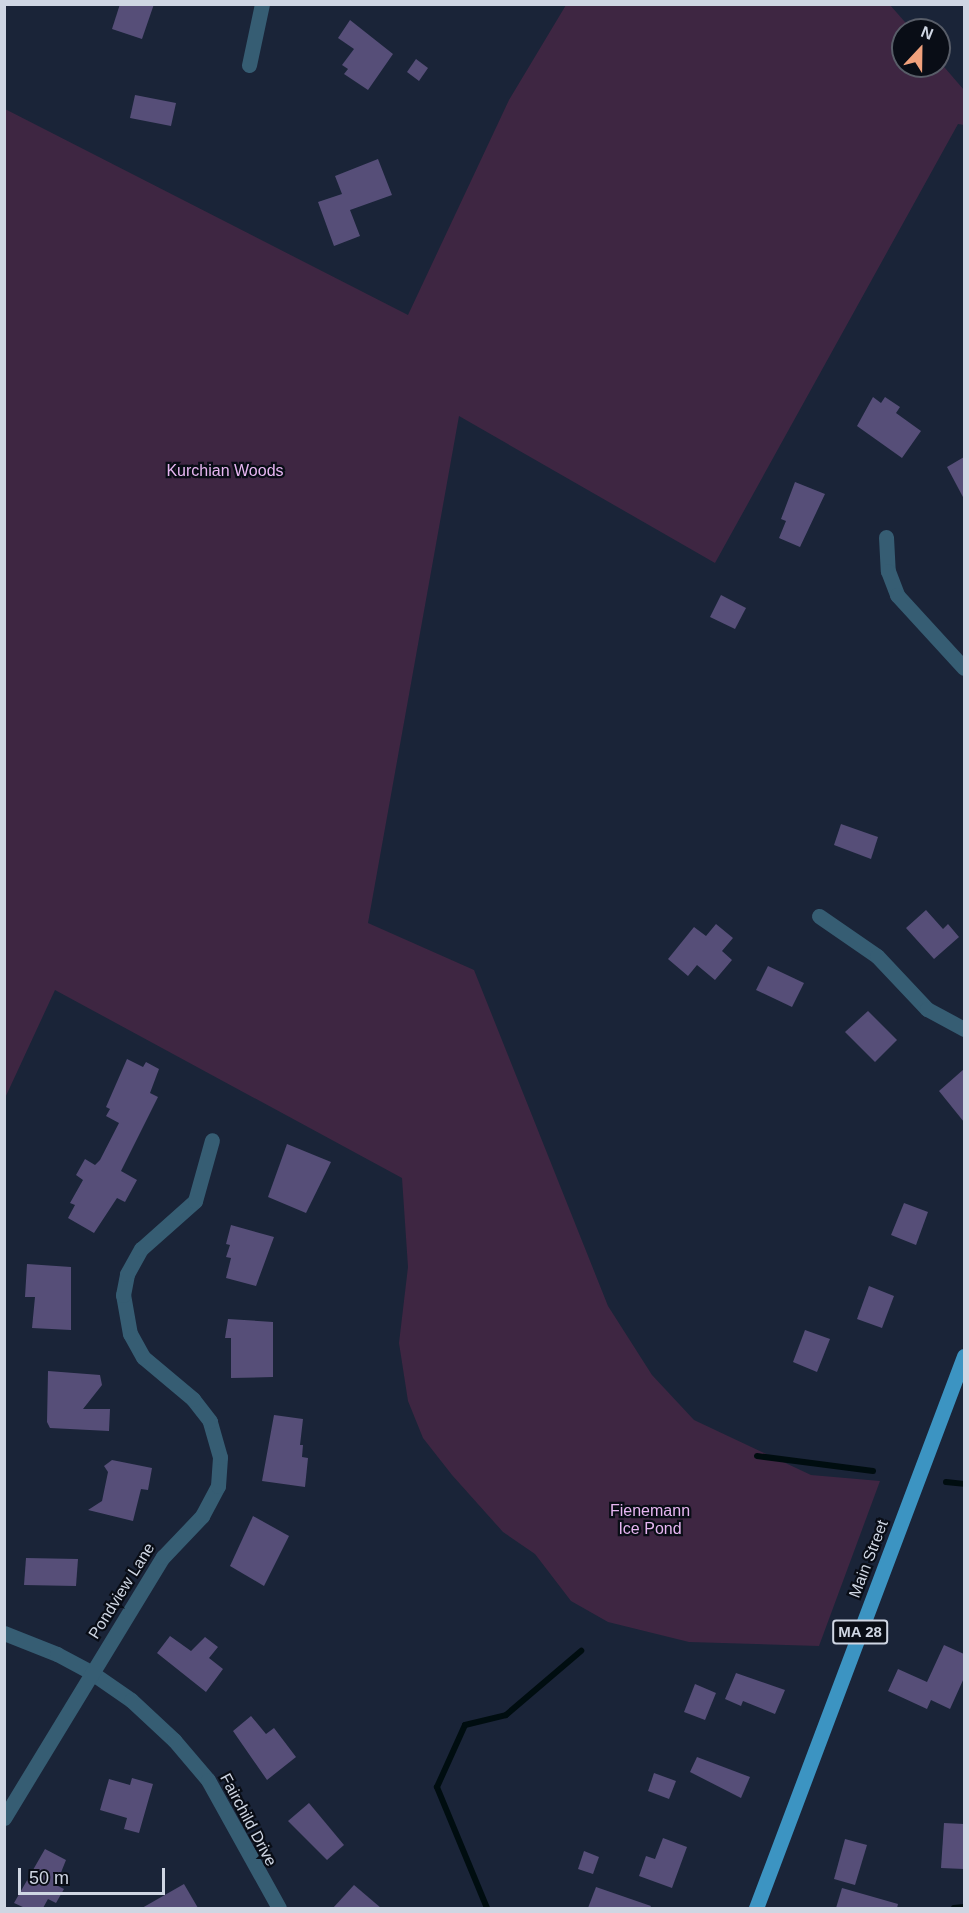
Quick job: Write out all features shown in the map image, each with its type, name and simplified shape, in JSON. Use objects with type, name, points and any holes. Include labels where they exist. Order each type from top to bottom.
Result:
[{"type":"main road","name":"Main Street","points":[[756,1908],[964,1356]]},
{"type":"street","points":[[249,65],[262,4]]},
{"type":"street","points":[[886,537],[888,570],[897,595],[964,668]]},
{"type":"street","points":[[819,916],[877,956],[927,1009],[964,1029]]},
{"type":"street","name":"Pondview Lane","points":[[4,1818],[163,1557],[207,1510],[220,1479],[220,1457],[210,1421],[188,1395],[143,1357],[130,1334],[123,1295],[127,1274],[141,1249],[195,1201],[212,1140]]},
{"type":"street","name":"Fairchild Drive","points":[[4,1634],[57,1654],[92,1673],[151,1717],[193,1761],[226,1810],[279,1908]]},
{"type":"green space","name":"Kurchian Woods","points":[[566,5],[890,5],[901,18],[891,18],[891,78],[951,78],[951,75],[964,90],[964,125],[958,124],[715,563],[459,416],[368,923],[474,970],[608,1306],[652,1375],[694,1420],[811,1475],[880,1481],[819,1646],[689,1642],[608,1622],[571,1601],[535,1554],[503,1532],[452,1475],[423,1438],[408,1401],[399,1343],[408,1267],[402,1178],[55,990],[5,1098],[5,109],[408,315],[509,100]]},
{"type":"building","points":[[120,4],[154,4],[142,39],[112,29]]},
{"type":"building","points":[[350,20],[393,54],[368,90],[344,74],[348,69],[342,65],[354,49],[338,38]]},
{"type":"building","points":[[416,59],[428,68],[419,81],[407,72]]},
{"type":"building","points":[[135,95],[176,103],[171,126],[130,118]]},
{"type":"building","points":[[378,159],[392,195],[350,210],[360,236],[334,246],[318,202],[342,194],[335,176]]},
{"type":"building","points":[[873,397],[881,403],[885,397],[900,407],[896,413],[921,431],[902,458],[857,426]]},
{"type":"building","points":[[964,457],[964,499],[947,467]]},
{"type":"building","points":[[795,482],[825,494],[800,547],[779,538],[786,521],[781,519]]},
{"type":"building","points":[[721,595],[746,608],[735,629],[710,617]]},
{"type":"building","points":[[841,824],[878,837],[871,859],[834,845]]},
{"type":"building","points":[[926,910],[943,929],[948,924],[959,937],[934,959],[906,928]]},
{"type":"building","points":[[716,924],[733,938],[722,951],[732,960],[715,980],[697,965],[688,976],[668,959],[694,927],[706,936]]},
{"type":"building","points":[[768,966],[804,983],[792,1007],[756,990]]},
{"type":"building","points":[[868,1011],[897,1040],[875,1062],[845,1032]]},
{"type":"building","points":[[127,1059],[143,1067],[146,1062],[159,1069],[150,1093],[158,1097],[121,1171],[137,1180],[125,1202],[117,1198],[94,1233],[68,1218],[75,1205],[70,1203],[83,1180],[76,1175],[85,1159],[95,1165],[100,1160],[119,1123],[106,1116],[110,1109],[106,1107]]},
{"type":"building","points":[[964,1069],[964,1122],[939,1091]]},
{"type":"building","points":[[287,1144],[331,1162],[306,1213],[268,1197]]},
{"type":"building","points":[[904,1203],[928,1212],[916,1245],[891,1235]]},
{"type":"building","points":[[231,1225],[274,1237],[256,1286],[226,1278],[231,1258],[226,1257],[230,1245],[226,1244]]},
{"type":"building","points":[[27,1264],[71,1267],[71,1330],[32,1328],[35,1297],[25,1297]]},
{"type":"building","points":[[869,1286],[894,1296],[882,1328],[857,1319]]},
{"type":"building","points":[[228,1319],[273,1322],[273,1377],[231,1378],[231,1338],[225,1338]]},
{"type":"building","points":[[805,1330],[830,1339],[817,1372],[793,1362]]},
{"type":"building","points":[[48,1371],[100,1375],[102,1385],[83,1409],[110,1409],[109,1431],[50,1428],[47,1422]]},
{"type":"building","points":[[274,1415],[303,1419],[300,1445],[303,1445],[302,1457],[308,1458],[305,1487],[262,1481]]},
{"type":"building","points":[[112,1460],[152,1468],[148,1490],[141,1489],[133,1521],[88,1510],[102,1501],[108,1472],[104,1466]]},
{"type":"building","points":[[253,1516],[289,1536],[264,1586],[230,1566]]},
{"type":"building","points":[[26,1558],[78,1559],[76,1586],[24,1585]]},
{"type":"building","points":[[170,1636],[191,1651],[205,1637],[218,1647],[209,1658],[223,1669],[206,1692],[157,1653]]},
{"type":"building","points":[[944,1645],[964,1654],[964,1678],[950,1709],[931,1700],[927,1709],[888,1691],[898,1669],[927,1682]]},
{"type":"building","points":[[736,1673],[785,1690],[775,1714],[743,1701],[741,1706],[725,1699]]},
{"type":"building","points":[[695,1684],[716,1693],[705,1720],[684,1712]]},
{"type":"building","points":[[251,1716],[266,1734],[274,1728],[296,1757],[267,1780],[233,1731]]},
{"type":"building","points":[[697,1757],[750,1777],[741,1798],[690,1772]]},
{"type":"building","points":[[654,1773],[676,1781],[669,1799],[648,1791]]},
{"type":"building","points":[[132,1778],[153,1784],[139,1833],[124,1829],[127,1818],[100,1810],[109,1779],[130,1785]]},
{"type":"building","points":[[309,1803],[344,1845],[327,1860],[288,1821]]},
{"type":"building","points":[[944,1823],[964,1824],[964,1869],[941,1868]]},
{"type":"building","points":[[663,1838],[687,1847],[672,1888],[639,1876],[646,1856],[655,1859]]},
{"type":"building","points":[[845,1839],[867,1845],[855,1885],[834,1879]]},
{"type":"building","points":[[45,1849],[66,1860],[56,1885],[64,1889],[56,1903],[48,1899],[43,1908],[25,1908],[14,1903]]},
{"type":"building","points":[[584,1851],[599,1857],[593,1874],[578,1869]]},
{"type":"building","points":[[184,1884],[198,1908],[142,1908]]},
{"type":"building","points":[[354,1885],[381,1908],[333,1908]]},
{"type":"building","points":[[596,1887],[651,1906],[650,1908],[588,1908]]},
{"type":"building","points":[[842,1888],[898,1904],[897,1908],[836,1908]]},
{"type":"waterway","points":[[757,1456],[873,1471]]},
{"type":"waterway","points":[[946,1482],[964,1484]]},
{"type":"waterway","points":[[487,1908],[437,1787],[465,1725],[506,1715],[581,1651]]},
{"type":"waterway","points":[[954,1908],[964,1907]]},
{"type":"park label","name":"Fienemann Ice Pond","points":[[650,1520]]}]
